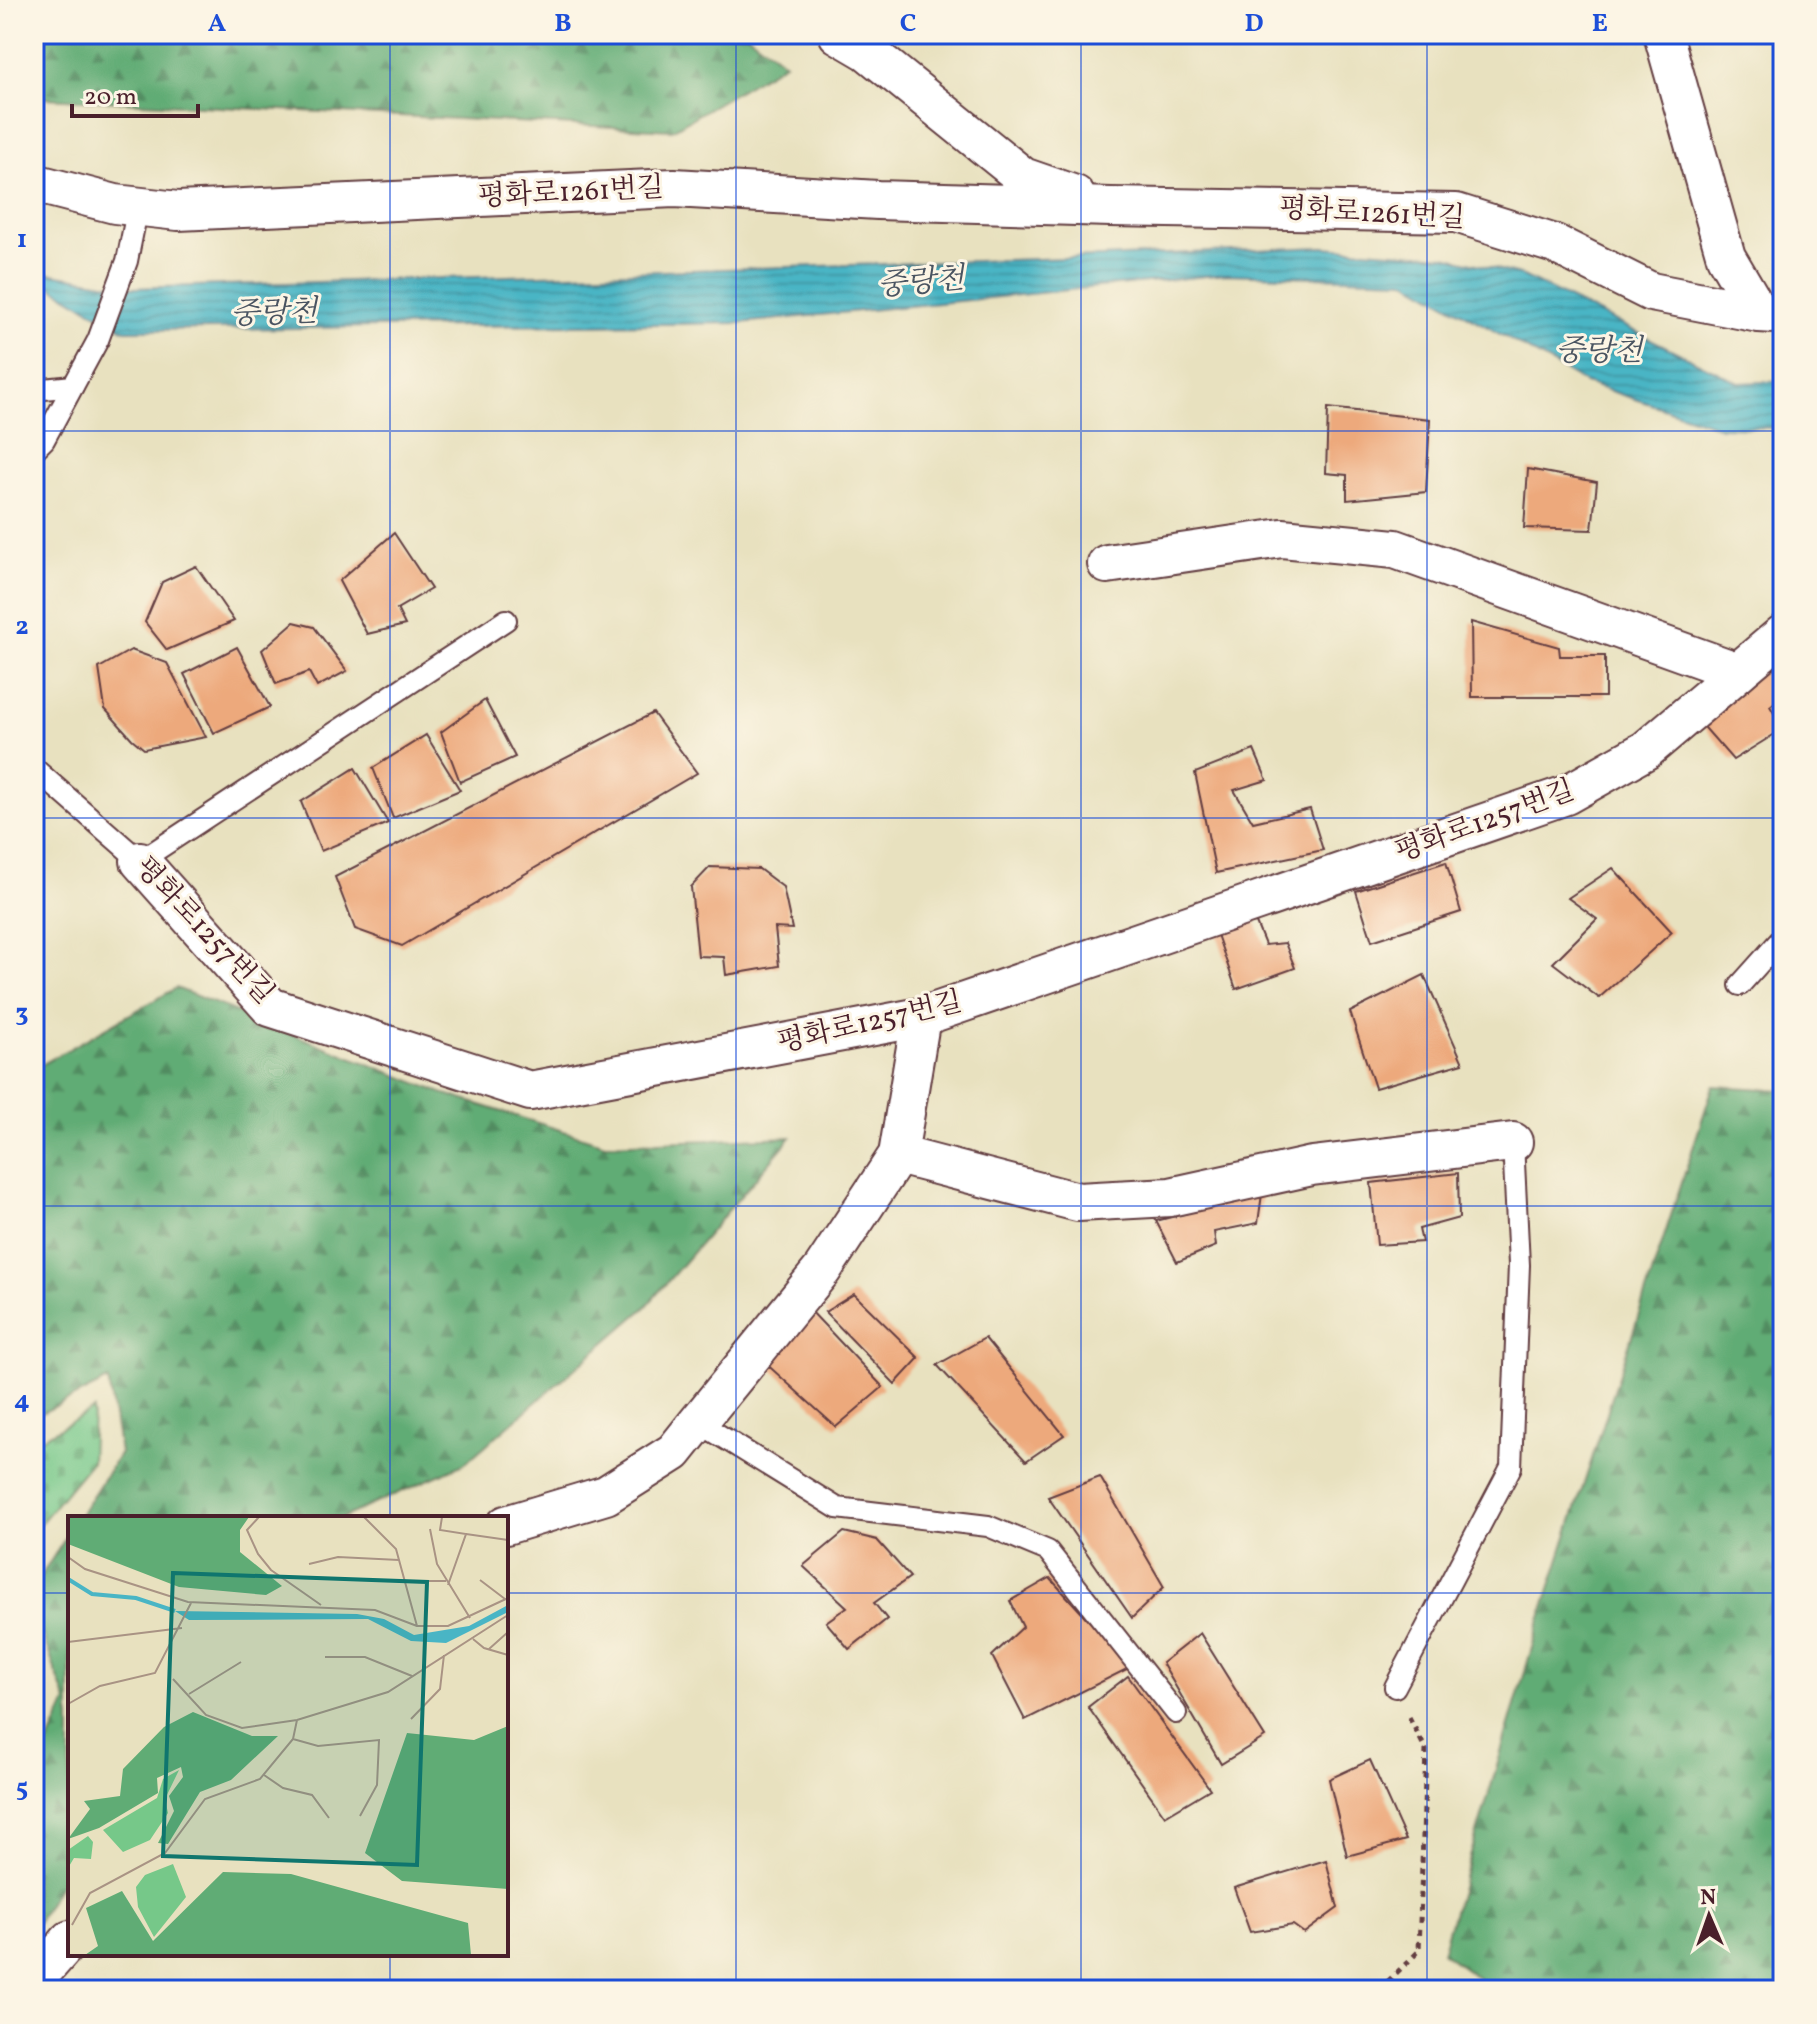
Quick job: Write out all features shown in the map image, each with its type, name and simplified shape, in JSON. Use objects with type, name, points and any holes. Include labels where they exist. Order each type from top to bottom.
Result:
[{"type":"street","name":"평화로1261번길","points":[[838,34],[867,51],[1023,177],[1111,207]]},
{"type":"street","name":"평화로1261번길","points":[[1663,34],[1726,257],[1771,314]]},
{"type":"street","name":"평화로1261번길","points":[[34,183],[115,204],[178,211],[674,188],[878,200],[1456,213],[1555,244],[1651,292],[1771,314]]},
{"type":"street","points":[[1107,564],[1282,538],[1395,549],[1738,672]]},
{"type":"street","name":"평화로1257번길","points":[[140,861],[270,1007],[530,1091],[921,1017],[1566,795],[1646,750],[1783,634]]},
{"type":"street","points":[[508,1524],[606,1495],[674,1452],[822,1270],[898,1155],[921,1017]]},
{"type":"street","points":[[898,1155],[1078,1202],[1170,1197],[1312,1166],[1513,1142]]},
{"type":"street","points":[[34,1981],[68,1942]]},
{"type":"lane","points":[[34,450],[44,440],[98,340],[127,261],[138,206]]},
{"type":"lane","points":[[34,390],[73,386]]},
{"type":"lane","points":[[140,861],[506,620]]},
{"type":"lane","name":"평화로1257번길","points":[[34,768],[140,861]]},
{"type":"lane","points":[[1740,985],[1783,937]]},
{"type":"lane","points":[[1395,1687],[1511,1467],[1519,1265],[1513,1142]]},
{"type":"lane","points":[[698,1422],[837,1508],[988,1526],[1048,1551],[1176,1713]]},
{"type":"path","points":[[1379,1990],[1419,1951],[1426,1750],[1395,1687]]},
{"type":"green space","points":[[34,34],[747,34],[785,63],[672,130],[44,98],[34,94]]},
{"type":"green space","points":[[176,988],[442,1093],[605,1144],[791,1137],[645,1308],[464,1464],[347,1516],[79,1516],[120,1453],[108,1380],[34,1417],[34,1069]]},
{"type":"green space","points":[[1713,1086],[1783,1090],[1783,1990],[1495,1990],[1442,1952],[1544,1607]]},
{"type":"green space","points":[[93,1410],[91,1462],[34,1531],[34,1442]]},
{"type":"green space","points":[[68,1534],[68,1869],[34,1928],[34,1774],[67,1702],[34,1612],[34,1587]]},
{"type":"water","name":"중랑천","points":[[1323,247],[1445,256],[1523,276],[1739,383],[1783,381],[1783,428],[1721,427],[1586,383],[1405,280],[1226,274],[740,323],[125,330],[34,277],[34,271],[133,288]]},
{"type":"building","points":[[1328,408],[1430,419],[1426,492],[1347,500],[1347,475],[1326,473]]},
{"type":"building","points":[[1528,469],[1597,482],[1592,530],[1524,528]]},
{"type":"building","points":[[394,533],[431,589],[397,609],[405,625],[367,634],[339,581]]},
{"type":"building","points":[[196,566],[234,621],[167,650],[145,622],[162,582]]},
{"type":"building","points":[[294,622],[314,627],[347,671],[317,687],[309,672],[276,684],[262,650]]},
{"type":"building","points":[[1471,622],[1559,647],[1560,656],[1605,656],[1605,697],[1472,697]]},
{"type":"building","points":[[1783,646],[1783,696],[1770,706],[1783,729],[1733,760],[1699,721]]},
{"type":"building","points":[[237,647],[270,707],[214,733],[184,674]]},
{"type":"building","points":[[131,650],[167,663],[206,737],[144,749],[105,709],[99,668]]},
{"type":"building","points":[[485,700],[515,757],[460,782],[441,732]]},
{"type":"building","points":[[653,713],[697,773],[402,946],[355,929],[335,877]]},
{"type":"building","points":[[426,735],[460,790],[393,818],[373,768]]},
{"type":"building","points":[[1254,750],[1267,780],[1234,790],[1253,822],[1310,809],[1323,850],[1216,873],[1195,773]]},
{"type":"building","points":[[355,768],[388,823],[321,851],[301,802]]},
{"type":"building","points":[[1446,862],[1461,912],[1372,941],[1356,891]]},
{"type":"building","points":[[710,867],[759,869],[783,887],[792,929],[775,928],[779,966],[726,975],[724,957],[698,956],[691,887]]},
{"type":"building","points":[[1613,868],[1672,932],[1599,998],[1553,963],[1597,919],[1568,898]]},
{"type":"building","points":[[1256,923],[1265,945],[1285,943],[1295,968],[1236,989],[1214,926]]},
{"type":"building","points":[[1424,975],[1463,1063],[1375,1088],[1350,1012]]},
{"type":"building","points":[[1458,1173],[1459,1218],[1419,1229],[1422,1242],[1377,1245],[1371,1183]]},
{"type":"building","points":[[1262,1194],[1258,1223],[1214,1232],[1216,1246],[1177,1262],[1156,1221]]},
{"type":"building","points":[[854,1294],[919,1358],[895,1384],[825,1312]]},
{"type":"building","points":[[808,1308],[883,1387],[836,1427],[763,1361]]},
{"type":"building","points":[[985,1338],[1064,1435],[1026,1461],[937,1365]]},
{"type":"building","points":[[1100,1477],[1164,1587],[1132,1618],[1048,1497]]},
{"type":"building","points":[[844,1532],[877,1540],[910,1577],[874,1603],[887,1619],[849,1649],[826,1622],[847,1607],[803,1566]]},
{"type":"building","points":[[1050,1578],[1131,1667],[1025,1720],[992,1656],[1023,1627],[1010,1601]]},
{"type":"building","points":[[1200,1633],[1265,1737],[1221,1764],[1162,1663]]},
{"type":"building","points":[[1128,1676],[1210,1789],[1165,1816],[1088,1707]]},
{"type":"building","points":[[1370,1760],[1406,1840],[1347,1856],[1329,1779]]},
{"type":"building","points":[[1326,1860],[1338,1908],[1304,1933],[1293,1925],[1250,1932],[1234,1888]]}]
